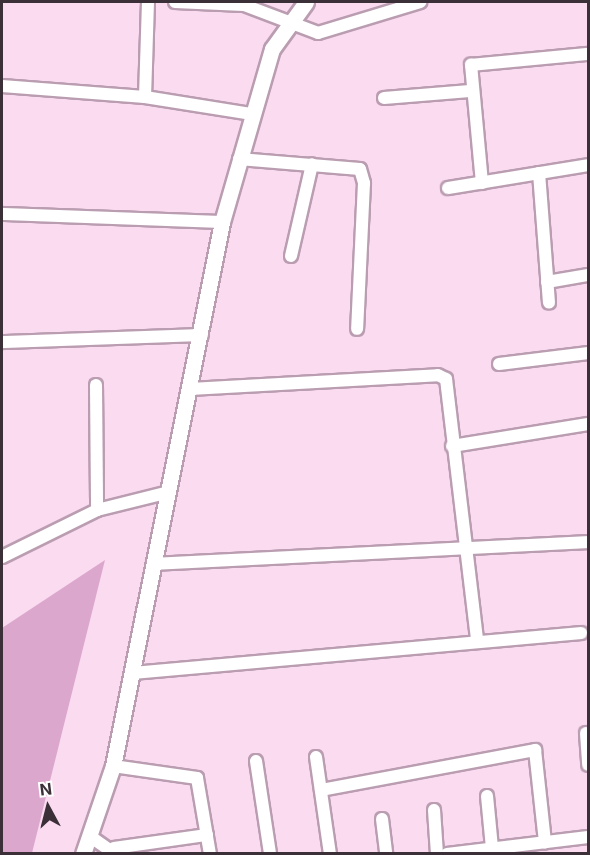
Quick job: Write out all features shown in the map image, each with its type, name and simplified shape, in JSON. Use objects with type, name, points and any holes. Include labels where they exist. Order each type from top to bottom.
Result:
[{"type":"street","points":[[145,97],[148,2]]},
{"type":"street","points":[[175,2],[244,6],[285,24],[318,33],[420,2]]},
{"type":"street","points":[[83,854],[91,837],[113,766],[202,335],[222,222],[251,114],[285,24],[306,2]]},
{"type":"street","points":[[482,183],[468,70],[475,63],[588,54]]},
{"type":"street","points":[[2,86],[145,97],[251,114]]},
{"type":"street","points":[[384,98],[470,91]]},
{"type":"street","points":[[239,159],[354,167],[364,176],[357,329]]},
{"type":"street","points":[[291,256],[312,164]]},
{"type":"street","points":[[448,188],[588,165]]},
{"type":"street","points":[[539,173],[549,303]]},
{"type":"street","points":[[2,214],[222,222]]},
{"type":"street","points":[[547,282],[588,275]]},
{"type":"street","points":[[2,342],[202,335]]},
{"type":"street","points":[[500,364],[588,353]]},
{"type":"street","points":[[190,389],[438,375],[450,386],[452,446],[477,638]]},
{"type":"street","points":[[96,385],[97,510]]},
{"type":"street","points":[[452,446],[588,424]]},
{"type":"street","points":[[2,557],[97,510],[169,492]]},
{"type":"street","points":[[153,564],[588,542]]},
{"type":"street","points":[[133,673],[477,638],[581,633]]},
{"type":"street","points":[[586,734],[588,765]]},
{"type":"street","points":[[321,790],[534,750],[545,842]]},
{"type":"street","points":[[316,757],[330,854]]},
{"type":"street","points":[[256,761],[270,854]]},
{"type":"street","points":[[113,766],[197,778],[210,854]]},
{"type":"street","points":[[487,796],[500,850]]},
{"type":"street","points":[[434,810],[438,854]]},
{"type":"street","points":[[382,819],[386,854]]},
{"type":"street","points":[[91,837],[114,851],[207,835]]},
{"type":"street","points":[[447,854],[500,850],[588,837]]},
{"type":"shaded area","points":[[105,560],[32,853],[2,853],[2,628]]}]
